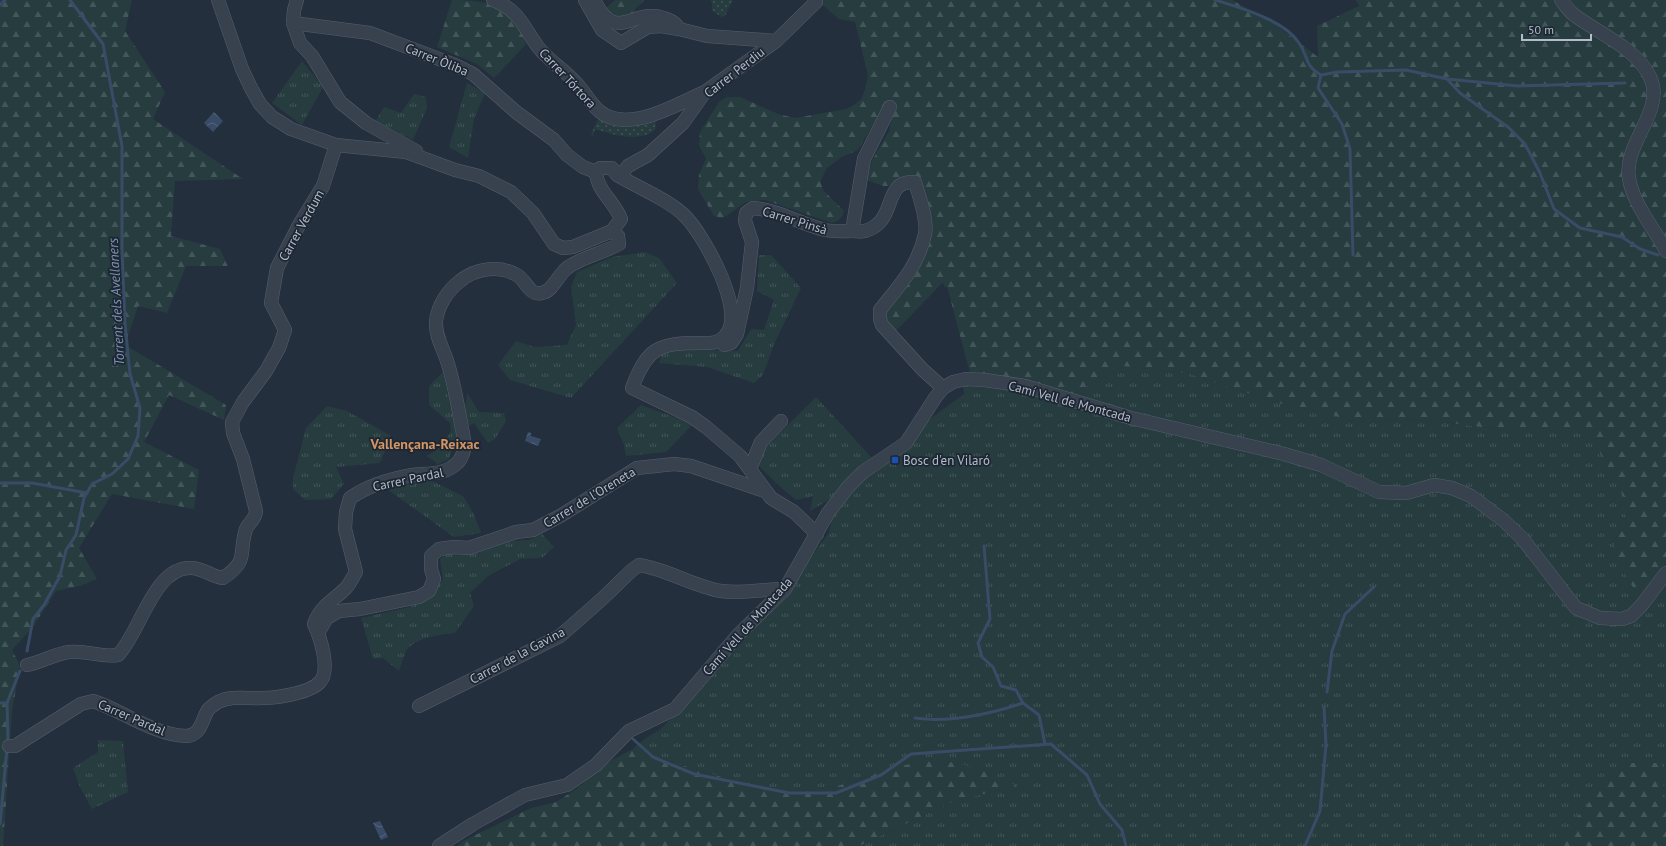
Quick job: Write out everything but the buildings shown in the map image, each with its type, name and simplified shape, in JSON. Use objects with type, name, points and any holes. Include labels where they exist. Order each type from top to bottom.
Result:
[{"type":"street","points":[[218,0],[242,69],[260,104],[272,116],[291,129],[336,145],[406,152],[455,170],[479,176],[511,192],[533,213],[554,244],[563,248],[572,247],[612,231],[621,219],[617,209],[598,184],[596,172],[600,168],[612,168],[624,178],[672,206],[685,216],[697,232],[717,268],[731,304],[732,322],[726,336],[714,343],[671,343],[656,350],[646,359],[632,388],[692,417],[740,456],[771,498],[794,512],[817,534]]},
{"type":"street","points":[[297,0],[293,23],[300,43],[312,56],[340,102],[366,123],[384,134],[410,146],[425,158]]},
{"type":"street","name":"Carrer Tórtora","points":[[492,0],[511,8],[540,48],[577,84],[599,111],[608,116],[620,120],[632,120],[664,111],[705,92]]},
{"type":"street","points":[[585,0],[602,30],[621,43],[648,27],[679,29],[707,36],[776,41]]},
{"type":"street","points":[[594,0],[600,12],[609,20],[619,24],[644,16],[658,16],[674,22],[679,29]]},
{"type":"street","points":[[1561,0],[1572,13],[1640,62],[1650,77],[1653,87],[1652,101],[1631,158],[1629,177],[1632,188],[1642,210],[1666,251]]},
{"type":"street","name":"Carrer Perdiu","points":[[624,178],[624,171],[628,166],[648,155],[683,123],[705,92],[776,41],[816,2]]},
{"type":"street","name":"Carrer Òliba","points":[[293,23],[370,33],[455,64],[473,74],[516,112],[544,132],[567,155],[584,167],[596,172]]},
{"type":"street","points":[[852,231],[864,159],[890,108]]},
{"type":"street","name":"Carrer Verdum","points":[[27,665],[69,652],[83,652],[112,656],[118,655],[143,616],[151,597],[168,576],[181,569],[191,568],[223,578],[233,572],[239,564],[244,550],[247,528],[256,516],[256,511],[243,459],[233,433],[232,422],[243,402],[266,371],[279,348],[285,330],[271,303],[277,268],[299,224],[323,186],[336,145]]},
{"type":"street","name":"Carrer Pinsà","points":[[720,339],[724,345],[731,343],[737,334],[740,322],[747,288],[749,256],[752,242],[746,221],[746,213],[753,208],[778,212],[824,230],[839,232],[864,231],[876,226],[885,217],[892,195],[898,186],[906,182],[915,182],[920,198],[925,233],[909,273],[903,283],[880,310],[880,318],[882,325],[917,363],[943,388]]},
{"type":"street","name":"Carrer Pardal","points":[[9,746],[16,746],[81,704],[93,700],[157,729],[188,736],[197,732],[208,710],[218,702],[240,698],[283,698],[307,689],[320,682],[325,671],[325,660],[318,632],[314,624],[317,616],[327,603],[345,589],[356,572],[345,529],[346,512],[350,498],[360,490],[386,481],[449,470],[459,462],[464,451],[464,440],[456,394],[447,361],[438,338],[436,321],[440,308],[448,292],[461,280],[475,271],[490,269],[504,270],[518,276],[530,291],[541,294],[549,290],[561,273],[569,267],[619,244],[618,236],[612,231]]},
{"type":"street","name":"Camí Vell de Montcada","points":[[439,846],[473,824],[525,795],[567,785],[596,765],[629,731],[675,709],[738,635],[785,589],[828,513],[848,487],[863,472],[906,443],[943,388],[953,382],[966,379],[985,380],[1025,386],[1131,418],[1284,454],[1320,465],[1379,492],[1406,493],[1434,485],[1452,488],[1471,496],[1504,520],[1522,538],[1576,608],[1600,618],[1622,619],[1631,616],[1641,606],[1666,572]]},
{"type":"street","points":[[750,468],[761,442],[781,421]]},
{"type":"street","name":"Carrer de l'Oreneta","points":[[318,632],[327,618],[339,611],[360,609],[419,597],[429,590],[434,579],[431,569],[431,556],[439,549],[454,547],[469,548],[516,532],[533,530],[560,516],[637,468],[674,464],[691,466],[765,491]]},
{"type":"street","name":"Carrer de la Gavina","points":[[419,706],[560,636],[639,565],[653,567],[685,581],[720,591],[734,592],[785,589]]},
{"type":"green space","points":[[0,0],[132,0],[125,31],[165,92],[153,119],[243,179],[175,181],[171,236],[220,249],[228,266],[186,266],[167,313],[138,306],[125,345],[226,405],[224,420],[169,395],[144,442],[199,470],[194,509],[112,494],[79,548],[97,579],[80,586],[56,591],[33,627],[12,650],[20,666],[12,711],[3,846],[0,846]]},
{"type":"green space","points":[[452,0],[477,1],[494,5],[502,8],[514,18],[518,24],[526,44],[494,78],[477,64],[437,47]]},
{"type":"green space","points":[[615,0],[645,0],[635,9],[637,15],[622,20],[604,10]]},
{"type":"green space","points":[[733,0],[725,16],[722,17],[712,11],[712,3],[710,1]]},
{"type":"green space","points":[[817,0],[1232,0],[1269,20],[1318,57],[1317,26],[1359,6],[1356,0],[1666,0],[1666,569],[1641,600],[1619,565],[1614,542],[1628,505],[1588,430],[1504,430],[1421,419],[1357,422],[1317,411],[1278,403],[1187,373],[1123,366],[1073,394],[970,373],[947,286],[945,288],[943,282],[895,332],[886,320],[885,311],[924,251],[921,182],[900,179],[888,186],[883,186],[867,180],[872,161],[889,131],[895,107],[887,101],[858,150],[842,157],[827,168],[821,180],[824,191],[844,211],[839,220],[832,223],[765,200],[746,202],[723,218],[714,216],[698,189],[699,175],[706,158],[699,146],[700,132],[719,102],[727,97],[740,97],[778,114],[795,118],[846,109],[861,99],[865,90],[868,75],[855,22],[839,19]]},
{"type":"green space","points":[[302,61],[323,87],[302,125],[272,103]]},
{"type":"green space","points":[[467,83],[485,93],[474,119],[468,158],[449,147]]},
{"type":"green space","points":[[414,94],[426,97],[427,108],[413,140],[376,121],[384,107],[401,113]]},
{"type":"green space","points":[[657,116],[655,130],[641,136],[625,137],[595,129],[593,136],[591,134],[599,117]]},
{"type":"green space","points":[[645,252],[659,258],[677,283],[571,398],[510,380],[498,365],[516,341],[534,347],[567,345],[576,325],[571,287],[577,272],[612,257]]},
{"type":"green space","points":[[759,255],[771,255],[801,288],[774,344],[763,375],[754,383],[707,367],[659,363],[662,353],[672,349],[738,351],[751,329],[764,330],[774,300],[757,291]]},
{"type":"green space","points":[[1123,366],[1187,373],[1278,403],[1317,411],[1357,422],[1421,419],[1504,430],[1589,430],[1629,505],[1614,542],[1666,569],[1666,811],[1661,763],[1593,797],[1554,846],[859,846],[954,801],[1018,786],[874,775],[834,787],[792,792],[742,783],[631,750],[646,738],[661,729],[736,648],[805,565],[829,533],[833,513],[861,479],[926,422],[964,394],[963,385],[970,373],[1073,394]]},
{"type":"green space","points":[[443,372],[457,436],[449,459],[438,464],[427,456],[438,449],[451,432],[450,423],[429,405],[429,386]]},
{"type":"green space","points":[[467,393],[479,412],[504,413],[506,421],[495,439],[488,443],[474,423],[469,426],[465,411]]},
{"type":"green space","points":[[816,397],[872,458],[832,498],[810,511],[813,496],[796,500],[759,466],[766,447]]},
{"type":"green space","points":[[641,405],[693,424],[666,452],[626,456],[624,445],[617,428]]},
{"type":"green space","points":[[327,406],[347,411],[391,436],[380,463],[336,467],[344,484],[331,499],[305,500],[293,489],[293,478],[306,428]]},
{"type":"green space","points":[[430,480],[463,496],[473,512],[481,533],[454,537],[384,487]]},
{"type":"green space","points":[[542,534],[554,547],[542,558],[520,559],[488,576],[470,593],[474,606],[455,633],[429,637],[416,642],[404,655],[399,671],[383,658],[373,659],[361,618],[410,607],[426,599],[435,591],[443,579],[440,559],[446,554],[478,553],[510,541],[529,540]]},
{"type":"green space","points":[[98,740],[123,741],[128,792],[92,809],[80,787],[73,768],[98,752]]},
{"type":"green space","points":[[631,750],[742,783],[792,792],[834,787],[896,767],[939,761],[968,766],[1018,786],[954,801],[859,846],[457,846],[463,841],[531,808],[556,802],[578,788],[603,765]]},
{"type":"green space","points":[[1629,763],[1661,763],[1666,811],[1666,846],[1554,846],[1593,797]]},
{"type":"water","points":[[214,112],[223,121],[213,132],[204,123]]},
{"type":"water","points":[[528,432],[531,433],[531,436],[541,439],[538,446],[525,441]]},
{"type":"water","points":[[380,821],[388,837],[381,840],[373,823]]},
{"type":"waterway","points":[[0,5],[5,0]]},
{"type":"waterway","name":"Torrent dels Avellaners","points":[[27,651],[33,619],[44,605],[60,576],[66,550],[76,535],[84,498],[92,484],[112,474],[128,459],[138,436],[140,408],[130,374],[125,324],[122,249],[122,146],[103,44],[70,0]]},
{"type":"waterway","points":[[1215,0],[1261,16],[1273,21],[1283,28],[1299,43],[1311,67],[1321,75],[1338,72],[1406,70],[1447,79],[1460,93],[1508,127],[1525,144],[1540,173],[1554,209],[1580,228],[1622,237],[1640,249],[1658,255]]},
{"type":"waterway","points":[[1321,75],[1318,88],[1342,124],[1350,149],[1353,255]]},
{"type":"waterway","points":[[1447,79],[1518,86],[1625,83]]},
{"type":"waterway","points":[[0,483],[32,483],[87,493]]},
{"type":"waterway","points":[[984,546],[990,619],[978,643],[982,657],[993,667],[1001,686],[1016,690],[1023,703],[1039,715],[1045,744]]},
{"type":"waterway","points":[[1327,692],[1332,651],[1345,614],[1374,587]]},
{"type":"waterway","name":"Torrent dels Avellaners","points":[[8,742],[7,703],[20,671]]},
{"type":"waterway","name":"Torrent dels Avellaners","points":[[0,703],[7,703]]},
{"type":"waterway","points":[[915,718],[956,718],[984,714],[1023,703]]},
{"type":"waterway","points":[[1305,846],[1320,811],[1326,745],[1324,707]]},
{"type":"waterway","points":[[633,739],[653,757],[694,774],[789,793],[836,793],[881,775],[911,754],[1051,744],[1087,775],[1100,804],[1122,830],[1126,846]]},
{"type":"waterway","name":"Torrent dels Avellaners","points":[[0,824],[7,748]]},
{"type":"place","name":"Bosc d'en Vilaró","points":[[895,460]]},
{"type":"district","name":"Vallençana-Reixac","points":[[425,444]]}]
